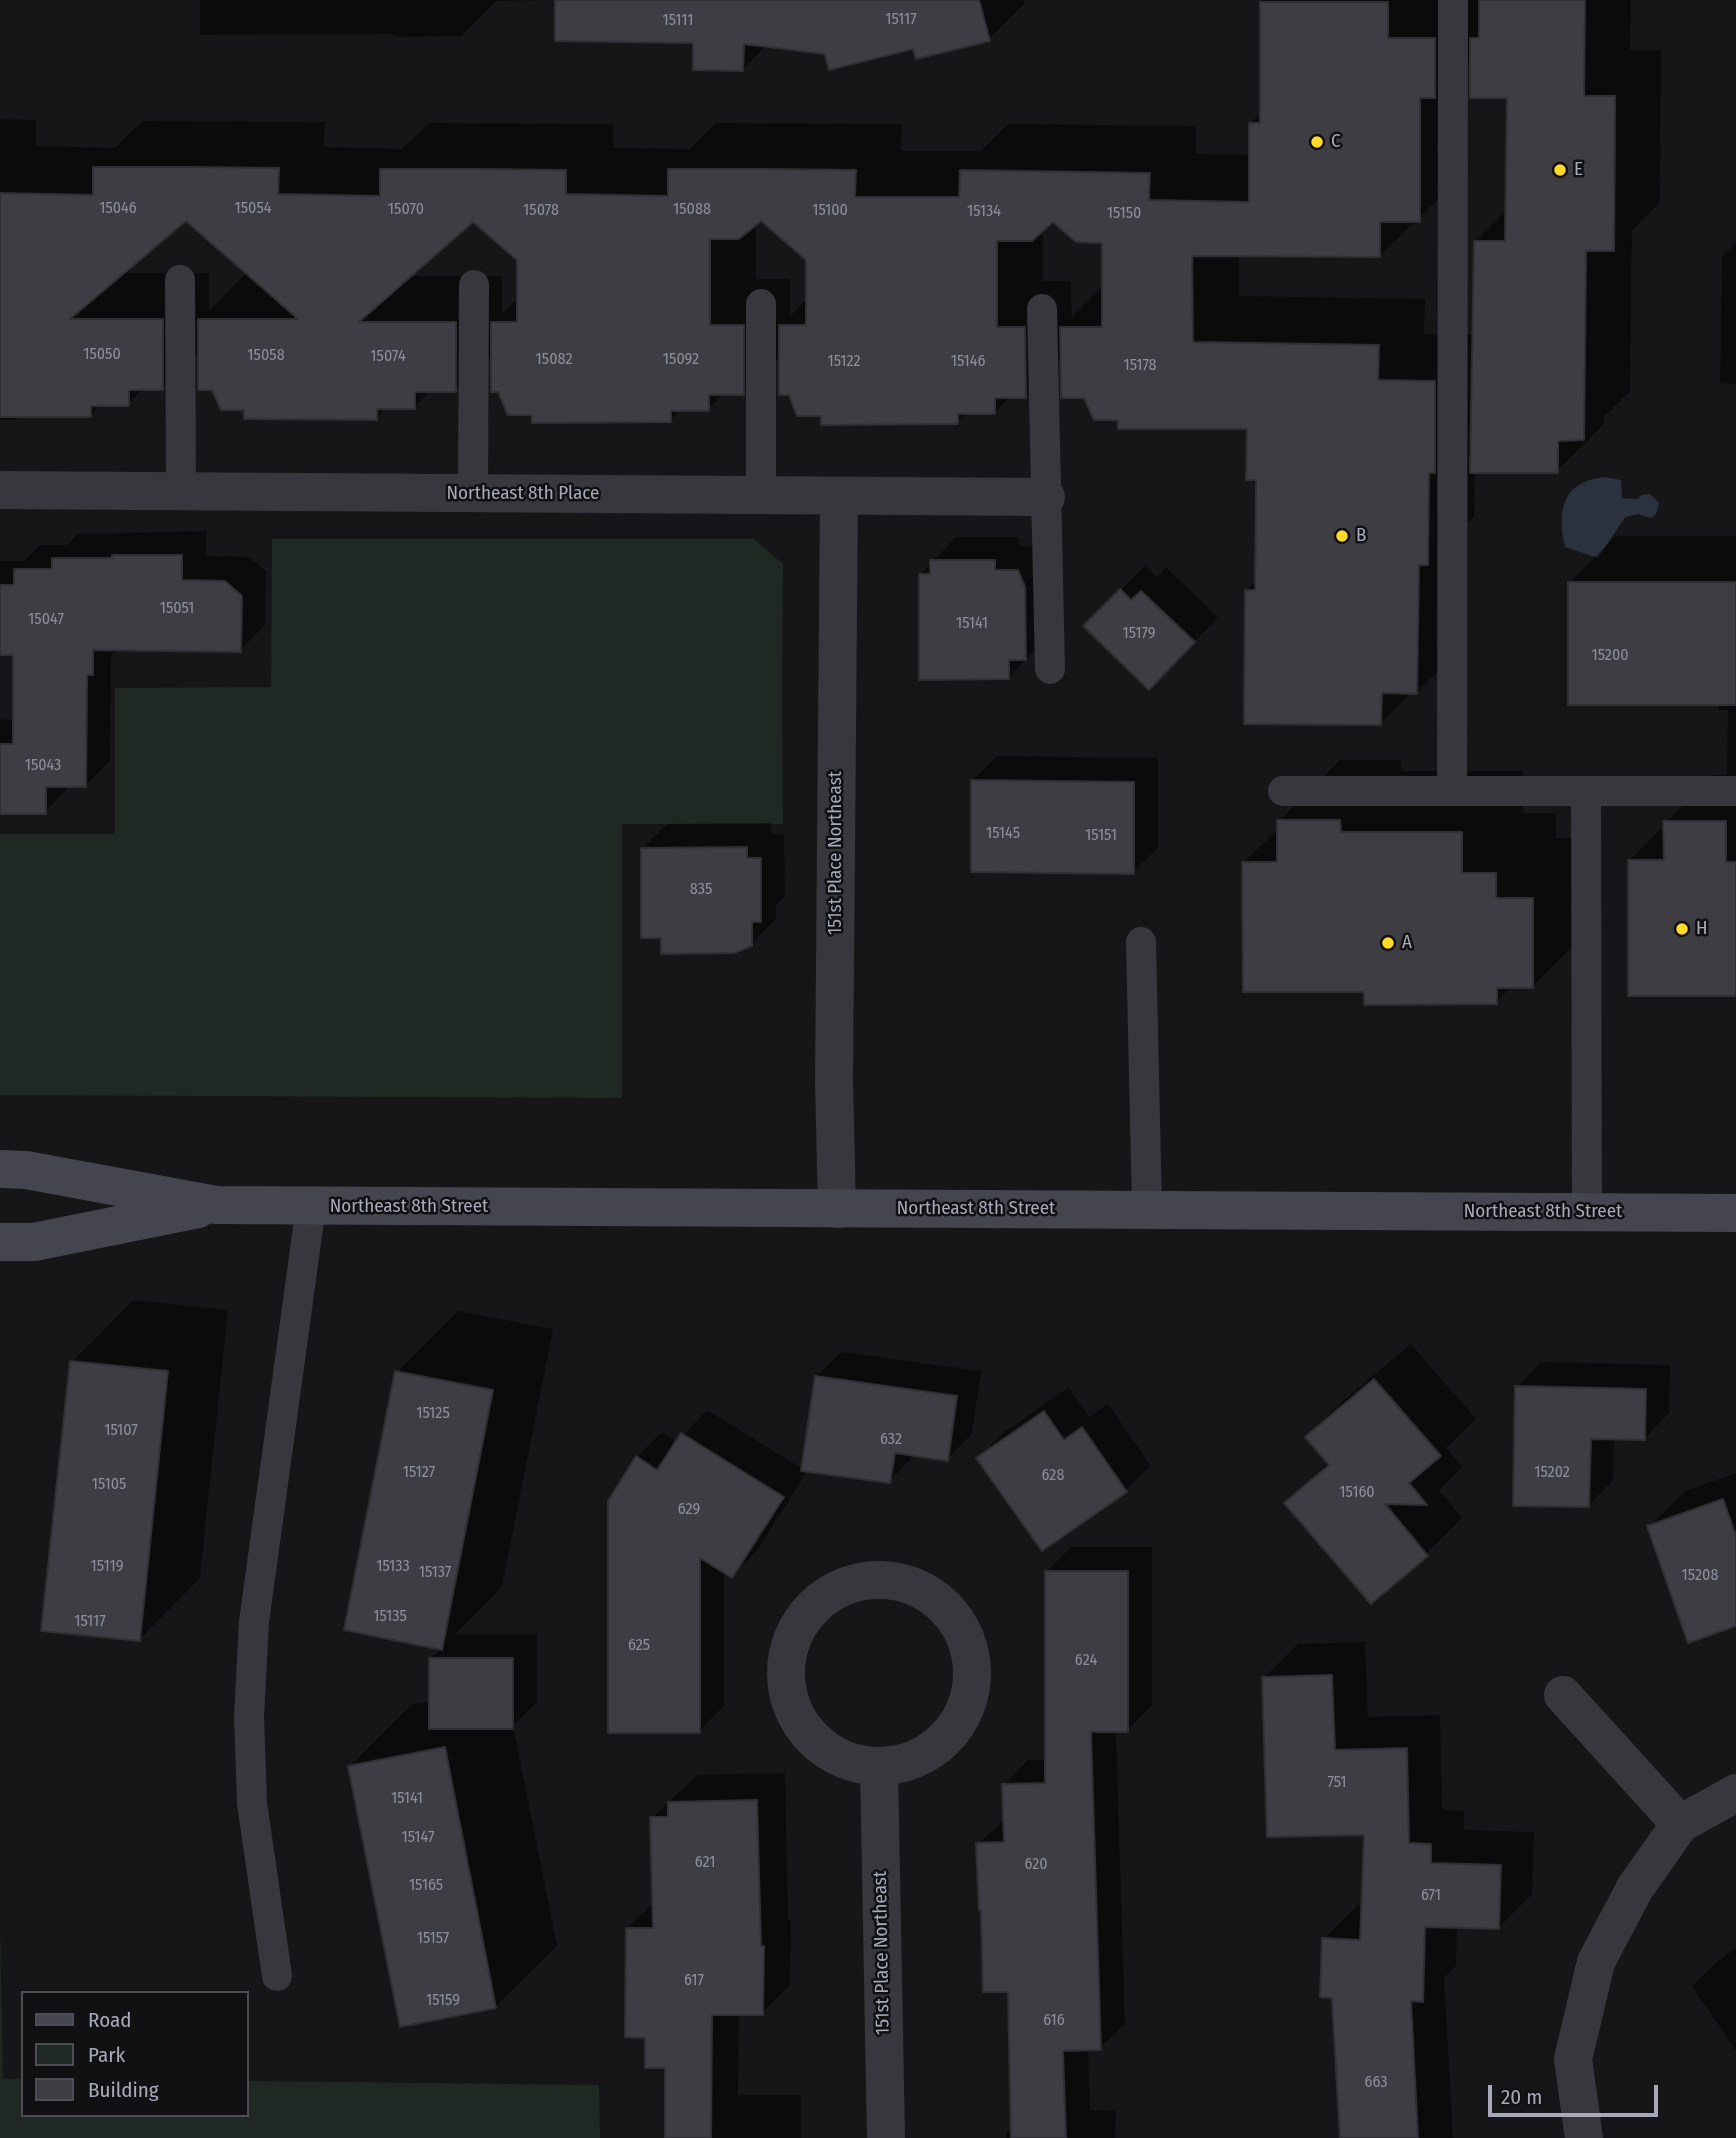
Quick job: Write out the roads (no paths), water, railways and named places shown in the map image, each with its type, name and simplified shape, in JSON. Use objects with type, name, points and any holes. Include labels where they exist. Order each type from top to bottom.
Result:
[{"type":"main road","name":"Northeast 8th Street","points":[[0,1170],[26,1170],[216,1205],[1736,1213]]},
{"type":"main road","name":"Northeast 8th Street","points":[[0,1242],[34,1242],[216,1205]]},
{"type":"street","name":"Northeast 8th Place","points":[[0,490],[1046,497]]},
{"type":"street","name":"151st Place Northeast","points":[[837,1209],[834,1067],[839,496]]},
{"type":"street","points":[[888,1580],[919,1589],[945,1606],[964,1632],[972,1662],[971,1694],[959,1723],[938,1747],[910,1762],[879,1768],[849,1763],[822,1748],[801,1726],[789,1699],[785,1669],[792,1639],[807,1613],[830,1593],[859,1582],[888,1580]]},
{"type":"street","points":[[1563,1695],[1680,1824]]},
{"type":"street","name":"151st Place Northeast","points":[[879,1768],[886,2138]]},
{"type":"street","points":[[1584,2138],[1573,2059],[1596,1962],[1634,1888],[1680,1824],[1736,1793]]},
{"type":"lane","points":[[1452,791],[1453,0]]},
{"type":"lane","points":[[180,280],[181,492]]},
{"type":"lane","points":[[473,494],[474,285]]},
{"type":"lane","points":[[761,304],[761,496]]},
{"type":"lane","points":[[1042,309],[1049,669]]},
{"type":"lane","points":[[1283,791],[1736,791]]},
{"type":"lane","points":[[1586,792],[1587,1213]]},
{"type":"lane","points":[[1140,942],[1147,1209]]},
{"type":"lane","points":[[277,1976],[252,1803],[249,1717],[254,1622],[311,1206]]},
{"type":"place","name":"C","points":[[1317,142]]},
{"type":"place","name":"E","points":[[1560,170]]},
{"type":"place","name":"B","points":[[1342,536]]},
{"type":"place","name":"H","points":[[1682,929]]},
{"type":"place","name":"A","points":[[1388,943]]}]
